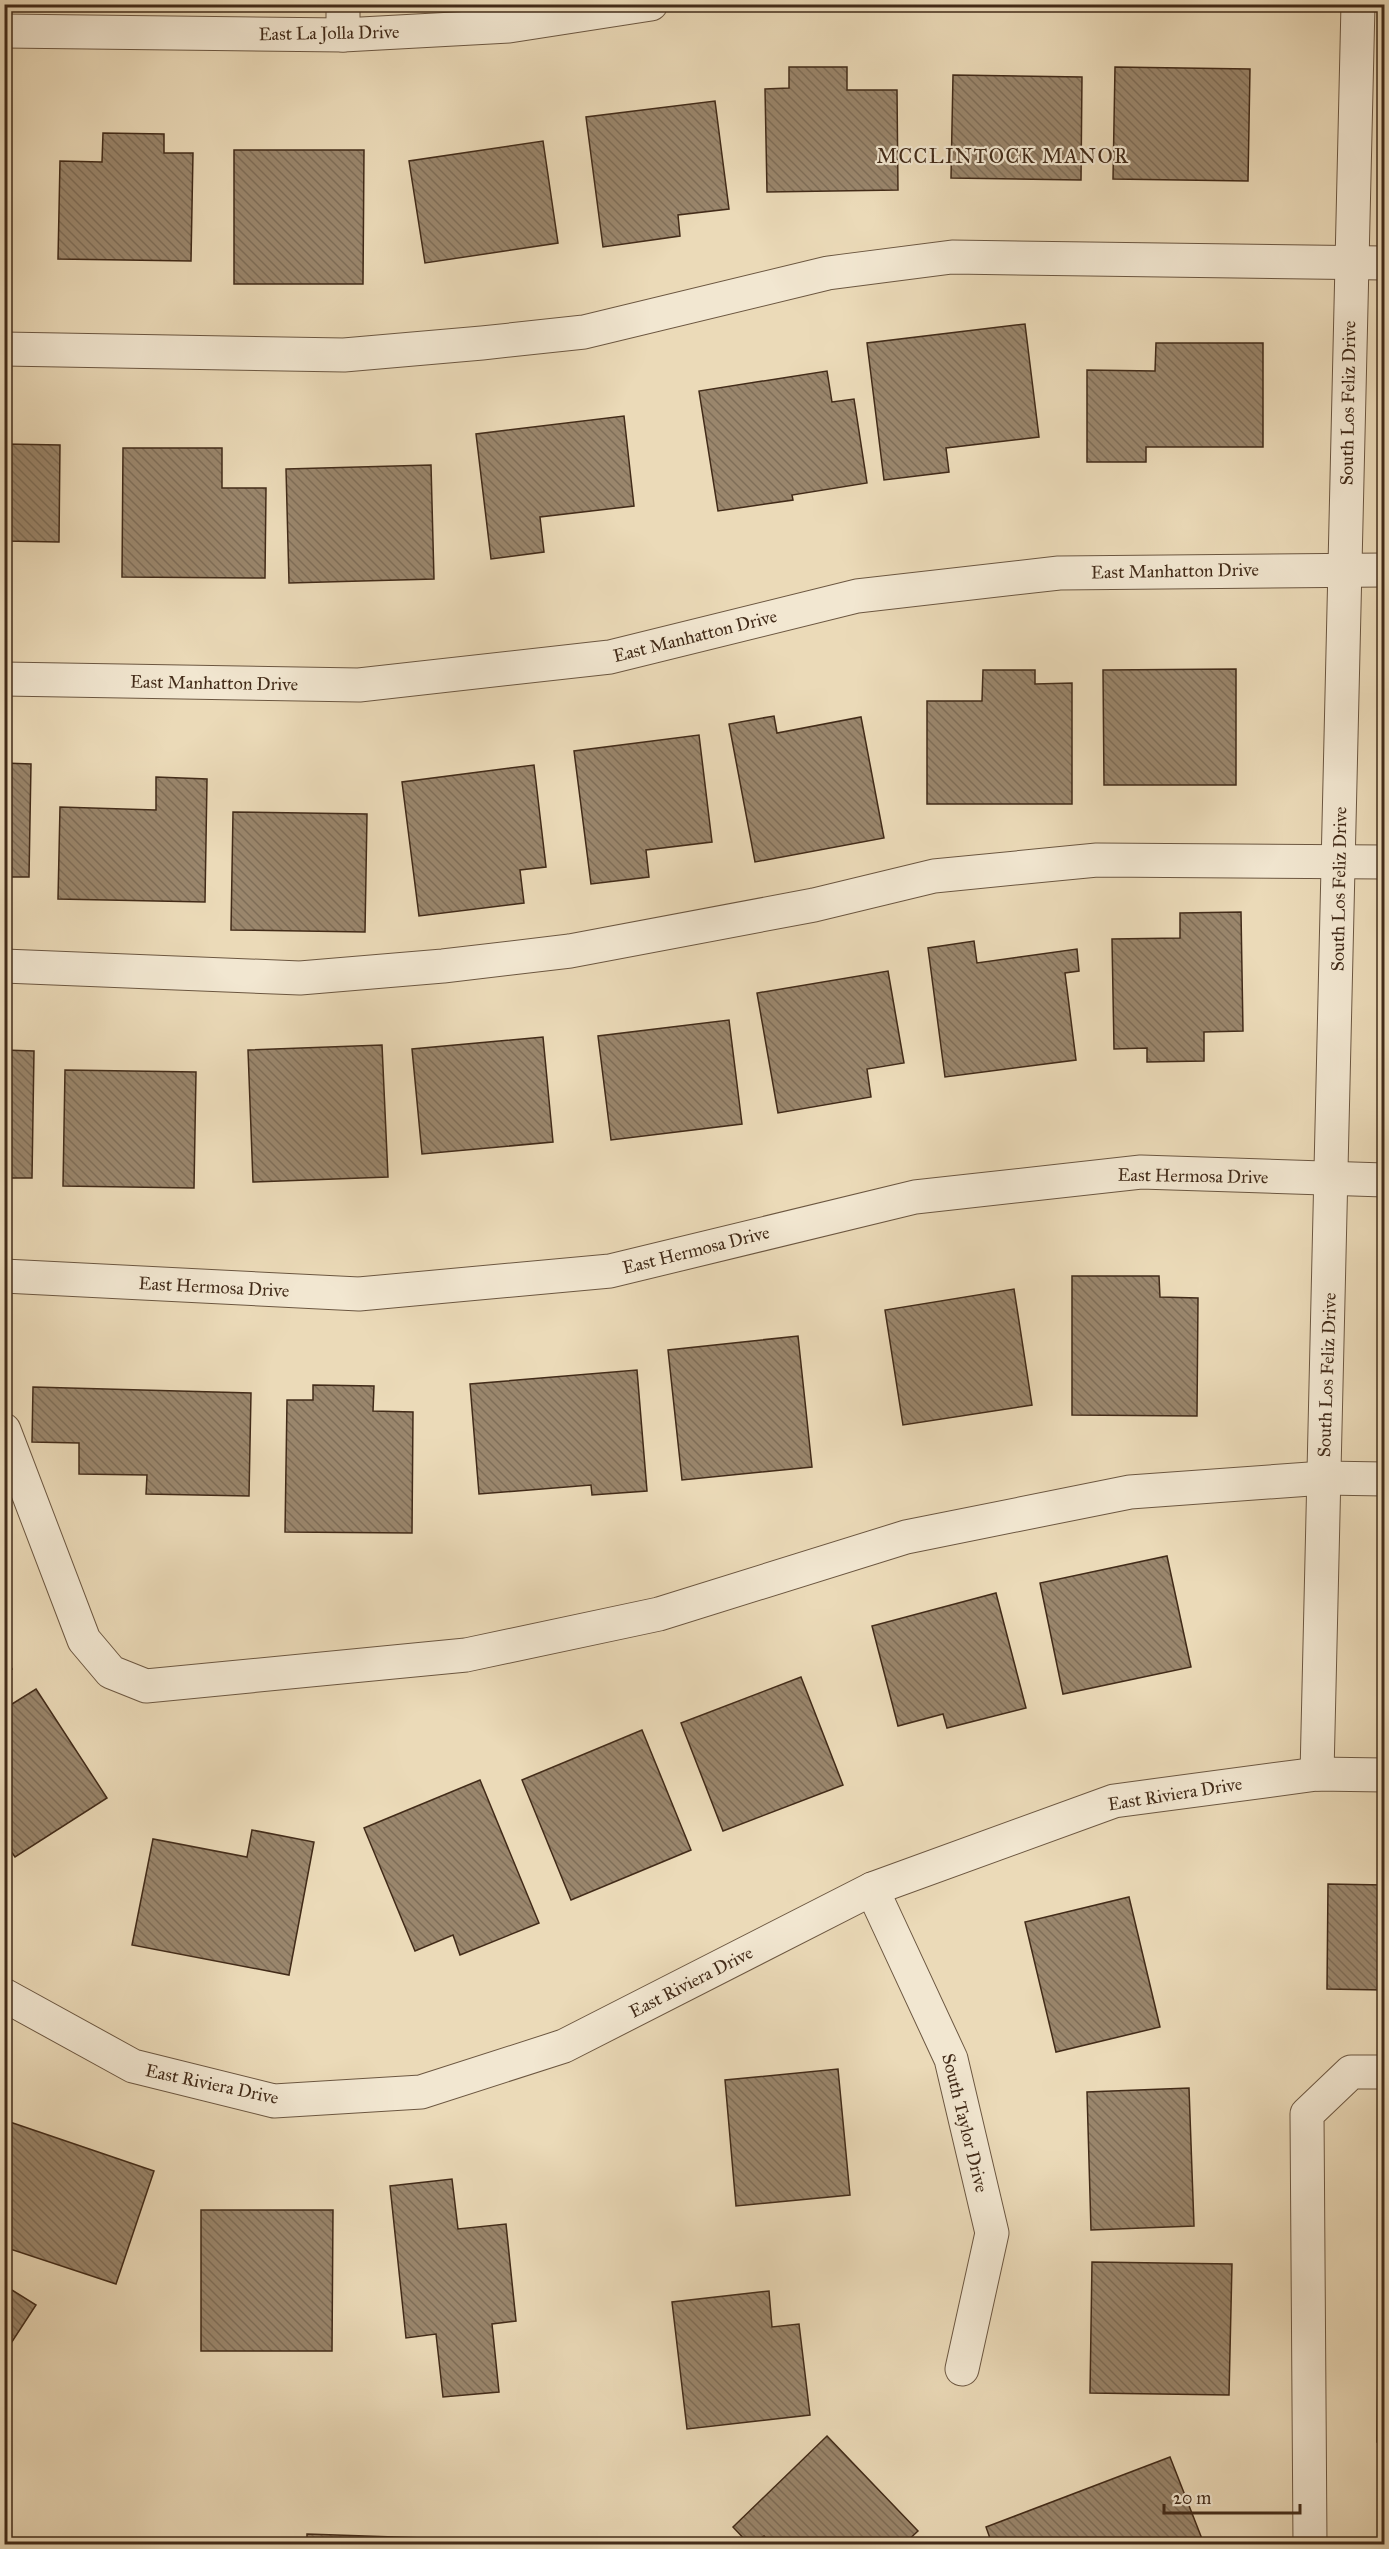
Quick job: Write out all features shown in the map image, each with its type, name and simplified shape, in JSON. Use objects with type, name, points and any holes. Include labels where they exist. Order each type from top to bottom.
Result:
[{"type":"street","name":"East La Jolla Drive","points":[[4,31],[343,20],[509,26],[651,4]]},
{"type":"street","name":"South Los Feliz Drive","points":[[1317,1774],[1333,1179],[1350,263],[1358,4]]},
{"type":"street","points":[[4,349],[344,355],[482,343],[584,332],[828,273],[952,257],[1384,263]]},
{"type":"street","name":"East Manhatton Drive","points":[[4,679],[359,685],[610,657],[856,596],[916,589],[1059,573],[1384,570]]},
{"type":"street","points":[[4,966],[300,978],[443,966],[582,949],[814,905],[934,876],[1097,860],[1384,862]]},
{"type":"street","name":"East Hermosa Drive","points":[[4,1276],[359,1294],[610,1271],[915,1197],[1141,1172],[1384,1180]]},
{"type":"street","points":[[4,1430],[84,1640],[111,1672],[146,1686],[466,1655],[659,1614],[906,1537],[1130,1492],[1324,1478],[1384,1479]]},
{"type":"street","name":"East Riviera Drive","points":[[4,1995],[133,2066],[274,2101],[421,2092],[564,2046],[872,1889],[1114,1801],[1317,1774],[1384,1775]]},
{"type":"street","name":"South Taylor Drive","points":[[872,1889],[951,2059],[992,2233],[962,2368]]},
{"type":"street","points":[[1310,2544],[1307,2114],[1351,2072],[1384,2072]]},
{"type":"building","points":[[789,67],[847,67],[847,90],[897,90],[898,190],[767,192],[765,89],[789,88]]},
{"type":"building","points":[[1115,67],[1250,69],[1248,181],[1113,179]]},
{"type":"building","points":[[953,75],[1082,77],[1081,180],[951,178]]},
{"type":"building","points":[[715,101],[729,209],[678,215],[680,236],[603,247],[586,117]]},
{"type":"building","points":[[4,131],[7,131],[6,244],[4,244]]},
{"type":"building","points":[[103,133],[164,134],[164,153],[193,153],[191,261],[58,259],[60,161],[102,162]]},
{"type":"building","points":[[543,141],[558,243],[425,263],[409,161]]},
{"type":"building","points":[[234,150],[364,150],[363,284],[234,284]]},
{"type":"building","points":[[1025,324],[1039,437],[946,448],[949,472],[884,480],[867,343]]},
{"type":"building","points":[[1156,343],[1263,343],[1263,447],[1146,447],[1146,462],[1087,462],[1087,370],[1155,371]]},
{"type":"building","points":[[827,371],[832,402],[854,399],[867,483],[792,495],[793,500],[718,511],[699,391]]},
{"type":"building","points":[[624,416],[634,506],[540,517],[544,552],[491,559],[476,434]]},
{"type":"building","points":[[4,444],[60,445],[59,542],[4,541]]},
{"type":"building","points":[[123,448],[222,448],[222,488],[266,488],[265,578],[122,577]]},
{"type":"building","points":[[431,465],[434,579],[289,583],[286,469]]},
{"type":"building","points":[[1236,669],[1236,785],[1104,785],[1103,670]]},
{"type":"building","points":[[983,670],[1035,670],[1035,684],[1072,683],[1072,804],[927,804],[927,701],[982,701]]},
{"type":"building","points":[[774,716],[777,733],[861,717],[884,838],[755,862],[729,724]]},
{"type":"building","points":[[699,735],[712,842],[646,850],[649,877],[591,884],[574,751]]},
{"type":"building","points":[[4,763],[31,764],[29,877],[4,877]]},
{"type":"building","points":[[534,765],[546,867],[520,870],[524,903],[419,916],[402,782]]},
{"type":"building","points":[[156,777],[207,779],[205,902],[58,899],[60,807],[156,810]]},
{"type":"building","points":[[233,812],[367,814],[365,932],[231,930]]},
{"type":"building","points":[[1241,912],[1243,1031],[1204,1032],[1204,1061],[1147,1062],[1147,1048],[1114,1049],[1112,939],[1180,938],[1180,913]]},
{"type":"building","points":[[974,941],[977,963],[1077,949],[1079,971],[1065,973],[1076,1060],[945,1077],[928,948]]},
{"type":"building","points":[[888,971],[904,1063],[867,1069],[871,1097],[778,1113],[757,993]]},
{"type":"building","points":[[729,1020],[742,1124],[611,1140],[598,1036]]},
{"type":"building","points":[[543,1037],[553,1142],[422,1154],[412,1049]]},
{"type":"building","points":[[382,1045],[388,1177],[253,1182],[248,1050]]},
{"type":"building","points":[[4,1050],[34,1051],[32,1178],[4,1178]]},
{"type":"building","points":[[65,1070],[196,1072],[194,1188],[63,1186]]},
{"type":"building","points":[[1072,1276],[1159,1276],[1160,1297],[1198,1298],[1197,1416],[1072,1415]]},
{"type":"building","points":[[1014,1289],[1032,1405],[903,1425],[885,1310]]},
{"type":"building","points":[[798,1336],[812,1467],[682,1480],[668,1350]]},
{"type":"building","points":[[637,1370],[647,1491],[592,1495],[591,1485],[479,1494],[470,1384]]},
{"type":"building","points":[[313,1385],[374,1386],[373,1411],[413,1412],[412,1533],[285,1532],[287,1400],[313,1400]]},
{"type":"building","points":[[33,1387],[251,1393],[249,1496],[146,1494],[147,1475],[79,1474],[79,1443],[32,1442]]},
{"type":"building","points":[[1167,1556],[1191,1667],[1063,1694],[1040,1583]]},
{"type":"building","points":[[996,1593],[1026,1708],[947,1728],[943,1714],[898,1726],[872,1626]]},
{"type":"building","points":[[4,1652],[12,1669],[4,1672]]},
{"type":"building","points":[[801,1677],[843,1785],[723,1831],[681,1723]]},
{"type":"building","points":[[36,1689],[107,1798],[15,1857],[4,1841],[4,1709]]},
{"type":"building","points":[[642,1730],[691,1850],[571,1900],[522,1780]]},
{"type":"building","points":[[480,1780],[539,1923],[460,1955],[453,1935],[415,1951],[364,1828]]},
{"type":"building","points":[[252,1830],[314,1842],[289,1975],[132,1945],[153,1839],[247,1857]]},
{"type":"building","points":[[1328,1884],[1384,1885],[1384,1990],[1327,1989]]},
{"type":"building","points":[[1129,1897],[1160,2027],[1056,2052],[1025,1922]]},
{"type":"building","points":[[838,2069],[850,2195],[736,2206],[725,2080]]},
{"type":"building","points":[[1189,2088],[1194,2226],[1091,2230],[1087,2092]]},
{"type":"building","points":[[4,2120],[154,2171],[116,2284],[4,2247]]},
{"type":"building","points":[[452,2179],[458,2229],[506,2224],[516,2321],[492,2324],[499,2392],[443,2397],[436,2334],[406,2338],[390,2186]]},
{"type":"building","points":[[201,2210],[333,2210],[332,2351],[201,2351]]},
{"type":"building","points":[[1092,2262],[1232,2264],[1229,2395],[1090,2393]]},
{"type":"building","points":[[4,2285],[36,2305],[4,2354]]},
{"type":"building","points":[[769,2291],[772,2327],[799,2324],[810,2415],[687,2429],[672,2302]]},
{"type":"building","points":[[1378,2357],[1384,2357],[1384,2442],[1377,2442]]},
{"type":"building","points":[[827,2436],[918,2531],[904,2544],[772,2544],[764,2536],[754,2544],[749,2544],[733,2527]]},
{"type":"building","points":[[1170,2457],[1204,2544],[992,2544],[986,2527]]},
{"type":"building","points":[[307,2534],[453,2539],[453,2544],[307,2544]]},
{"type":"district","name":"MCCLINTOCK MANOR","points":[[1003,156]]}]
